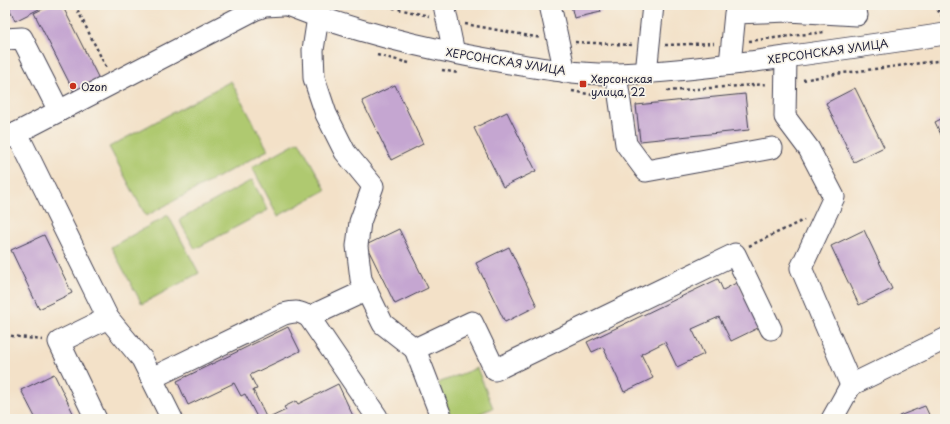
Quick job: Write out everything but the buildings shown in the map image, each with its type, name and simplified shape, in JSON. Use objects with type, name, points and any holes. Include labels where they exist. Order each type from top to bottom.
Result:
[{"type":"street","points":[[172,419],[142,359],[108,318],[11,136],[254,10],[266,6],[283,5]]},
{"type":"street","name":"ХЕРСОНСКАЯ УЛИЦА","points":[[287,5],[318,17],[391,39],[454,54],[565,72],[616,74],[646,73],[730,64],[856,47],[943,25]]},
{"type":"street","points":[[550,5],[565,72]]},
{"type":"street","points":[[646,73],[653,5]]},
{"type":"street","points":[[730,64],[735,13],[857,10],[856,47]]},
{"type":"street","points":[[445,13],[454,54]]},
{"type":"street","points":[[318,17],[313,50],[314,78],[326,114],[345,152],[373,186],[360,222],[357,246],[361,279],[383,324],[416,349],[442,419]]},
{"type":"street","points":[[5,39],[22,38],[59,111]]},
{"type":"street","points":[[786,57],[785,117],[808,149],[834,197],[801,268],[851,385]]},
{"type":"street","points":[[616,74],[626,144],[646,170],[772,148]]},
{"type":"street","points":[[416,349],[472,322],[495,370],[734,254],[771,329]]},
{"type":"street","points":[[309,317],[367,290]]},
{"type":"street","points":[[152,378],[284,314],[294,311],[302,312],[309,317],[377,419]]},
{"type":"street","points":[[96,419],[59,342],[108,318]]},
{"type":"street","points":[[832,419],[851,385],[945,339]]},
{"type":"path","points":[[75,5],[114,83]]},
{"type":"path","points":[[381,5],[445,13],[558,41],[649,46],[732,42],[825,32]]},
{"type":"path","points":[[934,5],[943,25]]},
{"type":"path","points":[[786,83],[835,74],[945,60]]},
{"type":"path","points":[[734,254],[806,219]]},
{"type":"path","points":[[5,335],[59,342]]},
{"type":"green space","points":[[231,81],[268,150],[146,216],[109,147]]},
{"type":"green space","points":[[299,141],[326,190],[278,216],[252,167]]},
{"type":"green space","points":[[252,180],[268,210],[195,249],[179,220]]},
{"type":"green space","points":[[168,215],[199,273],[142,304],[111,247]]},
{"type":"green space","points":[[477,368],[493,408],[466,419],[452,419],[438,383]]},
{"type":"place","name":"Херсонская улица, 22","points":[[583,84]]},
{"type":"place","name":"Ozon","points":[[73,86]]}]
